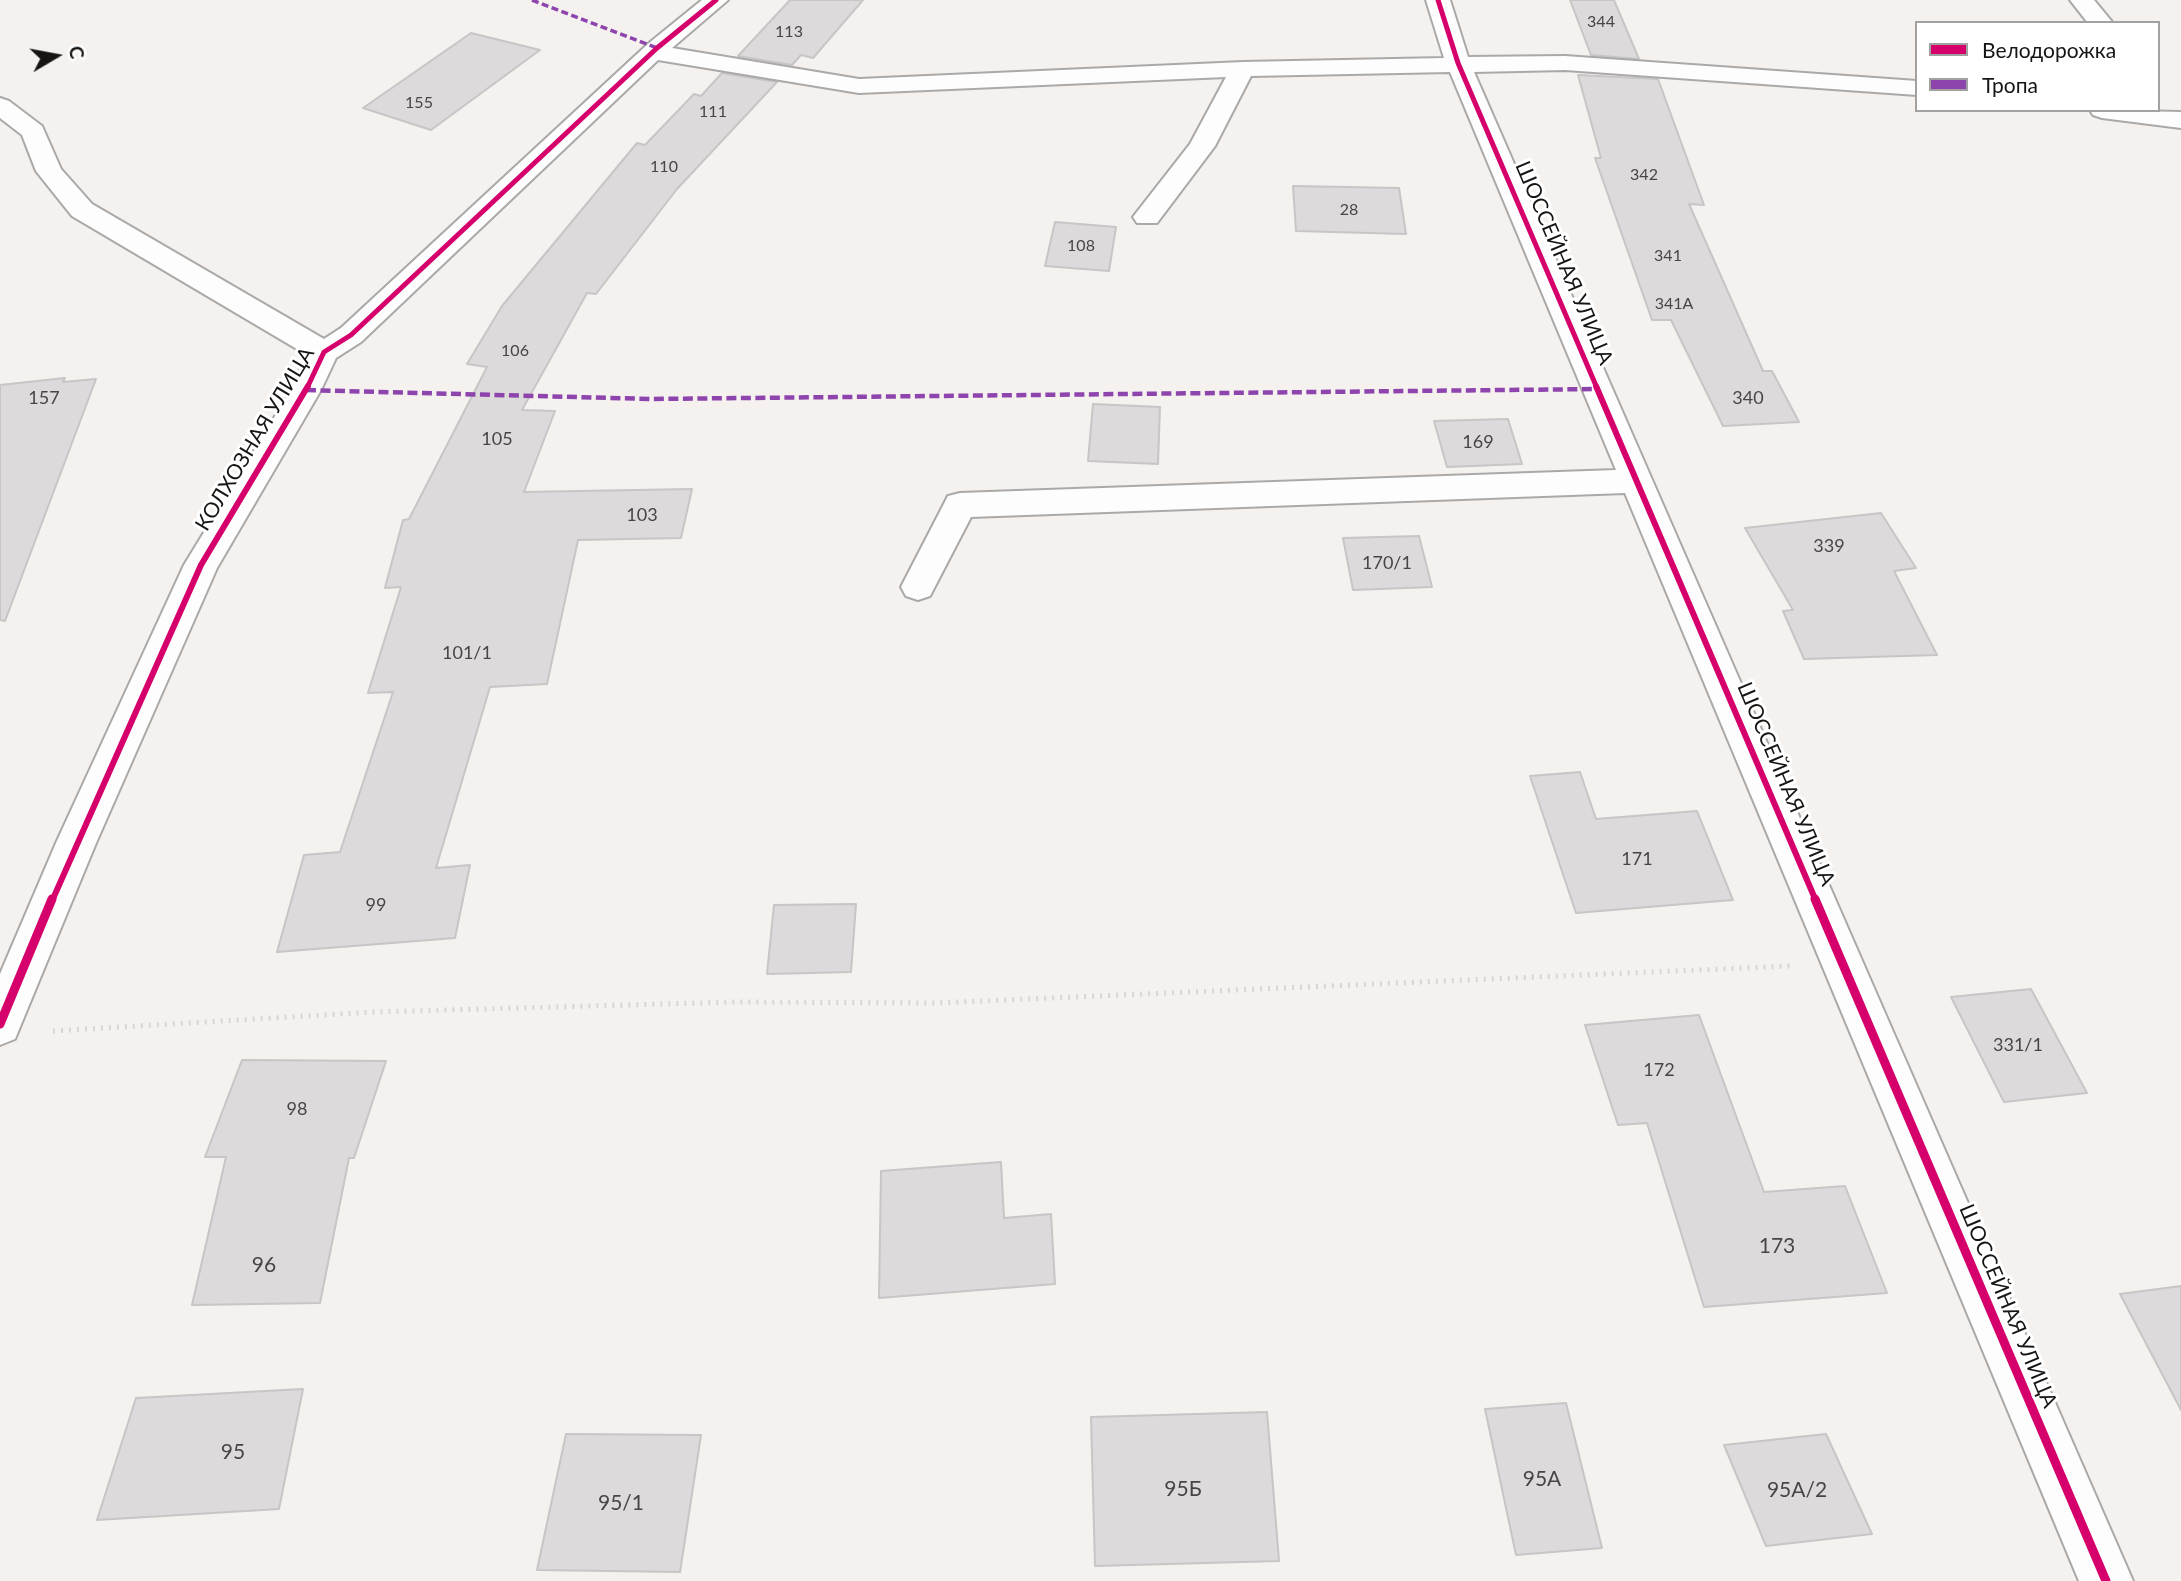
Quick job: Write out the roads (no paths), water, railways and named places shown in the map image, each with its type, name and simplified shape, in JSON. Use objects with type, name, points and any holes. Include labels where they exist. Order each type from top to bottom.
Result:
[{"type":"street","name":"КОЛХОЗНАЯ УЛИЦА","points":[[0,1024],[76,843],[201,565],[306,390],[324,352],[351,335],[653,52],[716,0]]},
{"type":"street","name":"ШОССЕЙНАЯ УЛИЦА","points":[[1438,0],[1458,63],[2106,1581]]},
{"type":"street","points":[[2082,0],[2099,21]]},
{"type":"street","points":[[653,52],[859,86],[1243,69],[1458,63],[1578,64],[1915,88]]},
{"type":"street","points":[[1147,217],[1202,146],[1243,69]]},
{"type":"street","points":[[2160,92],[2181,118]]},
{"type":"street","points":[[0,106],[33,131],[49,171],[82,210],[324,352]]},
{"type":"street","points":[[2122,112],[2181,118]]},
{"type":"street","points":[[918,587],[960,505],[1636,481]]}]
